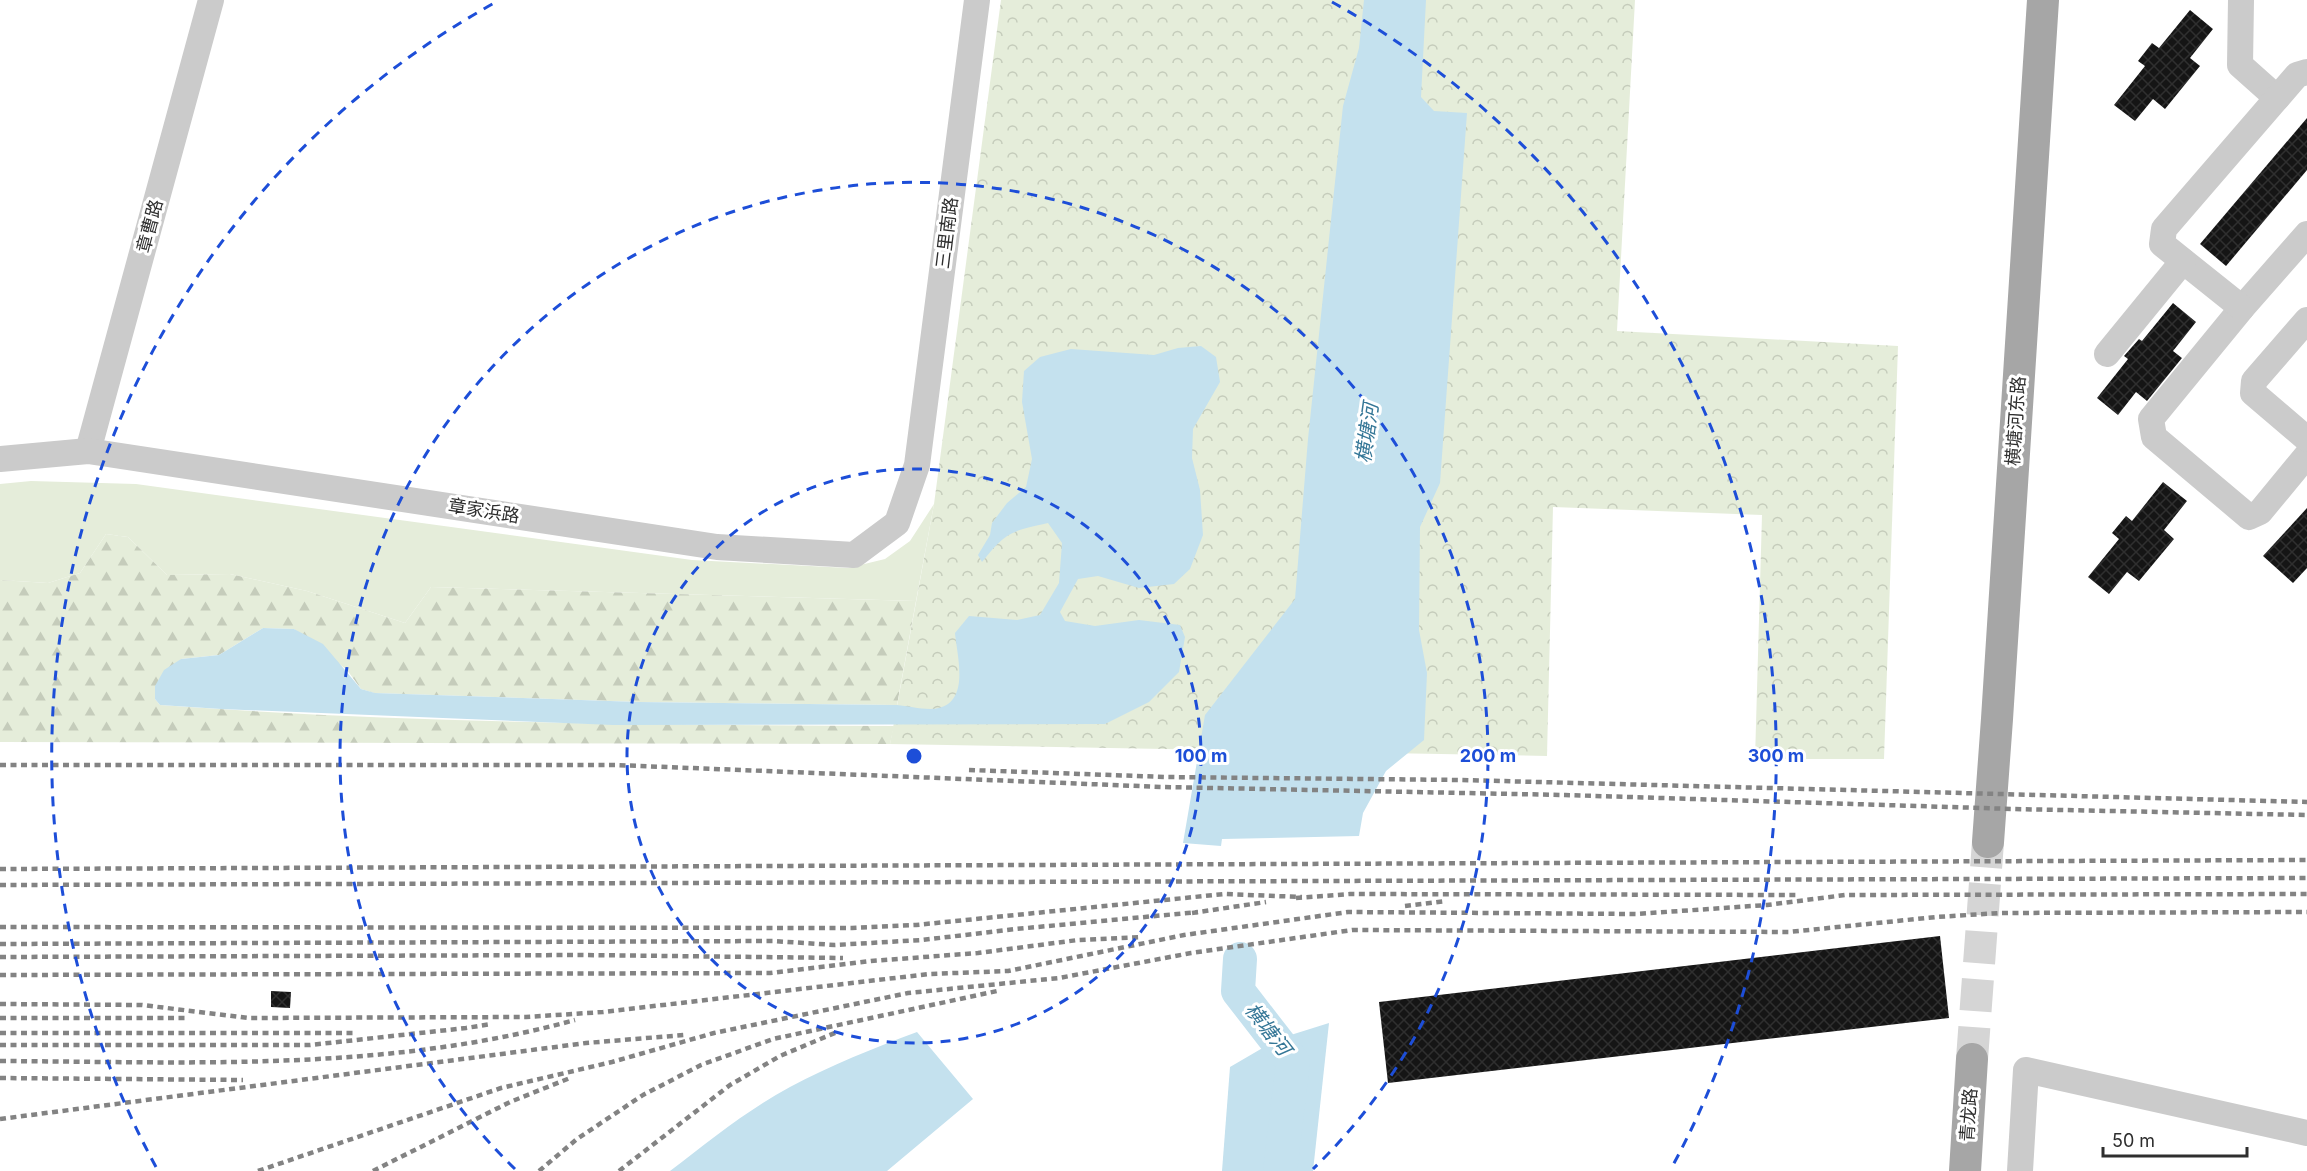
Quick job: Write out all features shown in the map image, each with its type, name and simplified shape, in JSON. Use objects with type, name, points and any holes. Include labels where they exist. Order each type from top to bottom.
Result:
[{"type":"main road","name":"横塘河东路","points":[[1988,842],[2043,0]]},
{"type":"main road","name":"青龙路","points":[[1965,1171],[1972,1059]]},
{"type":"street","name":"章曹路","points":[[88,451],[211,0]]},
{"type":"street","name":"三里南路","points":[[917,465],[977,0]]},
{"type":"street","points":[[2241,0],[2240,66],[2277,98]]},
{"type":"street","points":[[2242,308],[2162,244],[2164,229],[2297,75],[2307,72]]},
{"type":"street","points":[[2307,234],[2242,308],[2151,419],[2154,437],[2249,518],[2260,512],[2307,455]]},
{"type":"street","points":[[2107,354],[2183,261]]},
{"type":"street","points":[[2307,320],[2254,381],[2253,393],[2307,439]]},
{"type":"street","name":"章家浜路","points":[[0,459],[88,451],[717,547],[854,555],[897,523],[917,465]]},
{"type":"street","points":[[2020,1171],[2026,1070],[2307,1133]]},
{"type":"green space","points":[[1001,0],[1635,0],[1617,331],[1898,346],[1884,759],[1755,759],[1762,515],[1553,507],[1547,756],[890,744],[934,504]]},
{"type":"green space","points":[[31,481],[136,484],[692,560],[848,568],[885,559],[910,541],[934,504],[916,601],[431,587],[405,623],[307,591],[230,574],[167,575],[128,537],[106,534],[80,573],[48,583],[0,580],[0,484]]},
{"type":"green space","points":[[106,534],[128,537],[167,575],[230,574],[307,591],[405,623],[431,587],[916,601],[897,705],[639,702],[374,693],[361,689],[347,670],[294,629],[263,628],[219,655],[181,659],[155,699],[160,705],[344,716],[619,724],[894,726],[890,744],[0,742],[0,580],[48,583],[80,573]]},
{"type":"water","points":[[1364,0],[1426,0],[1421,97],[1434,111],[1467,113],[1440,483],[1420,527],[1419,630],[1427,673],[1424,740],[1386,771],[1363,813],[1359,836],[1222,839],[1221,846],[1183,843],[1205,715],[1295,599],[1308,439],[1343,106],[1359,48]]},
{"type":"water","points":[[1201,346],[1216,357],[1220,382],[1193,429],[1192,458],[1200,490],[1203,535],[1190,569],[1174,584],[1139,588],[1098,576],[1078,579],[1060,612],[1065,621],[1095,626],[1139,620],[1180,625],[1185,637],[1179,672],[1149,702],[1105,724],[613,725],[221,709],[160,705],[155,699],[155,686],[164,670],[181,659],[219,655],[263,628],[294,629],[323,644],[361,689],[375,693],[639,702],[897,705],[924,709],[939,708],[949,703],[958,687],[959,665],[955,633],[969,616],[1017,620],[1040,615],[1059,583],[1062,543],[1048,523],[1010,534],[997,544],[982,562],[978,555],[990,535],[992,523],[1007,503],[1026,487],[1032,459],[1022,402],[1024,371],[1040,357],[1071,349],[1154,355],[1178,348]]},
{"type":"water","points":[[1329,1023],[1313,1171],[1222,1171],[1230,1067],[1278,1039]]},
{"type":"water","points":[[917,1032],[973,1099],[887,1171],[670,1171],[743,1116],[774,1096],[821,1071]]},
{"type":"building","points":[[2190,10],[2213,29],[2190,58],[2200,66],[2165,109],[2153,99],[2135,121],[2114,105],[2145,66],[2138,61],[2152,43],[2159,48]]},
{"type":"building","points":[[2307,118],[2307,170],[2226,266],[2200,244]]},
{"type":"building","points":[[2173,303],[2196,322],[2173,351],[2182,358],[2147,401],[2136,392],[2118,415],[2097,398],[2128,359],[2124,356],[2139,339],[2142,341]]},
{"type":"building","points":[[2163,482],[2187,501],[2164,530],[2174,539],[2139,581],[2127,572],[2109,594],[2088,577],[2119,539],[2112,533],[2126,516],[2132,521]]},
{"type":"building","points":[[2307,508],[2307,568],[2293,583],[2263,556]]},
{"type":"building","points":[[1940,936],[1949,1018],[1388,1083],[1379,1002]]},
{"type":"building","points":[[271,991],[291,992],[290,1008],[271,1007]]},
{"type":"waterway","name":"横塘河","points":[[1240,959],[1238,991],[1293,1062],[1280,1171]]},
{"type":"tunnel","points":[[1972,1059],[1988,842]]},
{"type":"railway","points":[[0,765],[616,765],[1163,787],[1565,795],[2013,809],[2307,815]]},
{"type":"railway","points":[[969,770],[1165,777],[1462,780],[2307,802]]},
{"type":"railway","points":[[0,869],[2307,860]]},
{"type":"railway","points":[[0,885],[2307,878]]},
{"type":"railway","points":[[0,927],[852,928],[916,925],[1224,894],[1302,897]]},
{"type":"railway","points":[[1296,898],[1350,894],[1797,895]]},
{"type":"railway","points":[[0,1004],[142,1005],[249,1018],[526,1017],[603,1012],[929,974],[1008,971],[1184,935],[1348,912],[1636,914],[1767,905],[1845,895],[2307,894]]},
{"type":"railway","points":[[1405,906],[1446,901]]},
{"type":"railway","points":[[1192,913],[1266,902]]},
{"type":"railway","points":[[0,944],[773,941],[835,945],[922,940],[1198,912]]},
{"type":"railway","points":[[258,1171],[501,1088],[612,1062],[714,1033],[908,993],[1059,978],[1191,953],[1352,930],[1789,932],[2000,913],[2307,912]]},
{"type":"railway","points":[[0,975],[770,973],[871,961],[978,953],[1078,940],[1142,937]]},
{"type":"railway","points":[[0,957],[583,955],[843,958]]},
{"type":"railway","points":[[539,1171],[577,1139],[643,1095],[701,1065],[773,1039],[997,991]]},
{"type":"railway","points":[[0,1018],[189,1018]]},
{"type":"railway","points":[[0,1061],[217,1062],[361,1056],[504,1037],[575,1020]]},
{"type":"railway","points":[[0,1045],[310,1045],[491,1024]]},
{"type":"railway","points":[[619,1171],[730,1085],[780,1056],[837,1032]]},
{"type":"railway","points":[[0,1033],[357,1033]]},
{"type":"railway","points":[[0,1119],[586,1043],[684,1035]]},
{"type":"railway","points":[[0,1078],[243,1080]]},
{"type":"railway","points":[[373,1171],[510,1102],[570,1078]]}]
